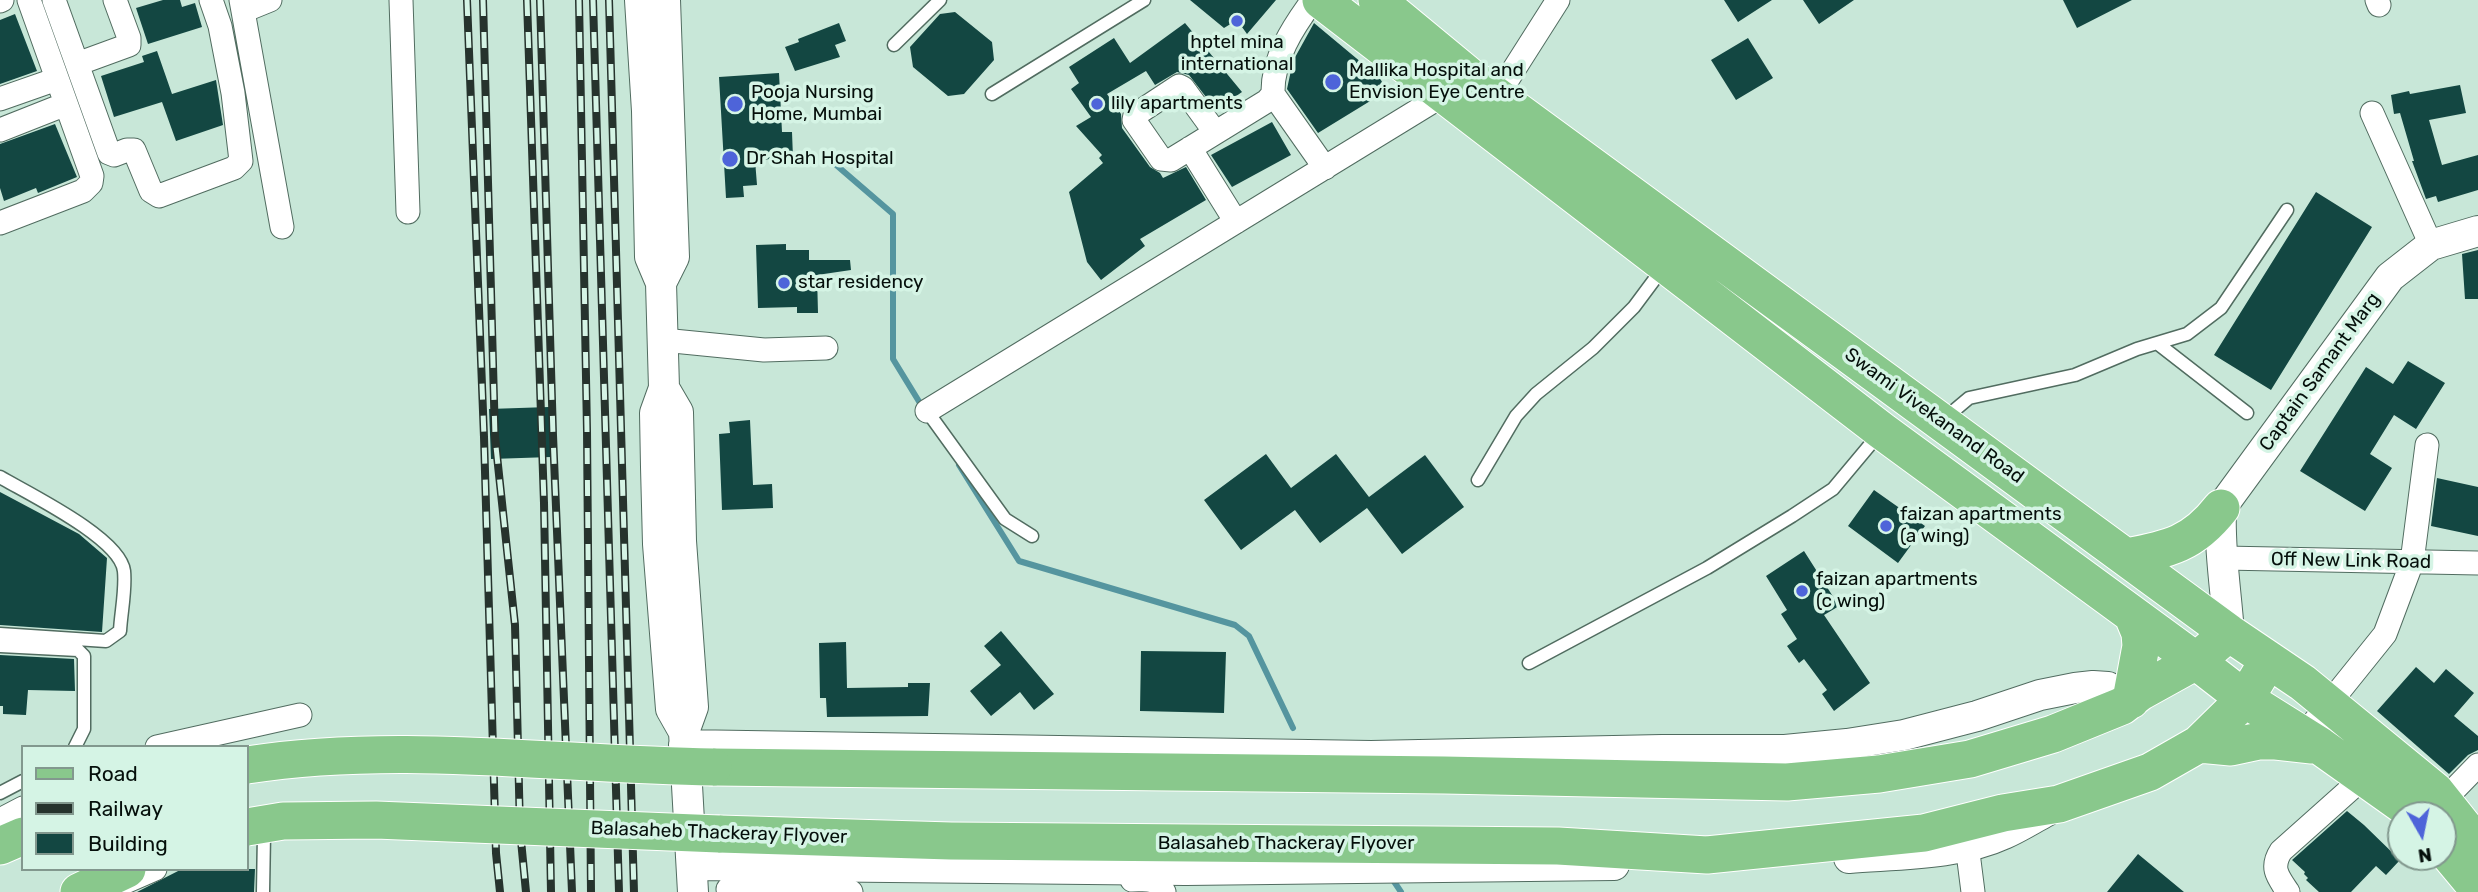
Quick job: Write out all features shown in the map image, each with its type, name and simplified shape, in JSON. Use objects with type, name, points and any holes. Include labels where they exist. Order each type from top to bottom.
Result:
[{"type":"main road","name":"Swami Vivekanand Road","points":[[1321,0],[1473,97],[1941,422],[2268,661],[2303,683],[2435,791],[2432,801]]},
{"type":"main road","name":"Swami Vivekanand Road","points":[[1377,0],[1473,97],[1666,264],[1882,431],[2245,699],[2364,777],[2415,801]]},
{"type":"main road","points":[[2126,557],[2181,544],[2209,523],[2221,508]]},
{"type":"main road","points":[[2131,700],[2141,646],[2140,633],[2133,616]]},
{"type":"main road","points":[[248,765],[331,755],[402,755],[713,767],[1444,775],[1787,782],[1879,774],[1969,759],[2053,734],[2131,700],[2140,692],[2196,661],[2230,633]]},
{"type":"main road","name":"Balasaheb Thackeray Flyover","points":[[252,834],[283,821],[376,820],[951,841],[1558,846],[1707,855],[1924,834],[2003,813],[2059,804],[2150,772],[2199,744],[2245,699],[2268,661]]},
{"type":"main road","points":[[2199,744],[2231,747],[2259,741],[2312,741]]},
{"type":"main road","name":"Swami Vivekanand Road","points":[[2457,829],[2478,845]]},
{"type":"main road","points":[[0,846],[21,837]]},
{"type":"main road","points":[[2457,864],[2478,889]]},
{"type":"main road","points":[[79,892],[123,871]]},
{"type":"street","points":[[0,223],[83,191],[91,183],[92,176],[29,0]]},
{"type":"street","points":[[54,0],[109,153],[114,155],[134,150],[153,194],[163,196],[234,168],[240,164],[242,156],[220,26],[211,0]]},
{"type":"street","points":[[77,64],[131,42],[115,0]]},
{"type":"street","points":[[270,0],[242,6],[282,227]]},
{"type":"street","points":[[401,0],[408,212]]},
{"type":"street","points":[[640,0],[655,57],[660,194],[674,257],[661,283],[664,388],[678,412],[668,467],[672,574],[687,728],[692,878],[1805,860],[1923,853],[1967,845],[2002,835],[2059,804]]},
{"type":"street","points":[[655,57],[666,0]]},
{"type":"street","points":[[1313,0],[1285,45],[1274,71],[1273,94],[1325,168]]},
{"type":"street","points":[[927,411],[1325,168],[1473,97],[1558,0]]},
{"type":"street","points":[[0,100],[57,79]]},
{"type":"street","points":[[1215,132],[1179,86],[1135,115],[1136,124],[1161,159],[1166,161],[1171,160],[1267,101],[1273,94]]},
{"type":"street","points":[[0,131],[66,104]]},
{"type":"street","points":[[2372,113],[2431,245]]},
{"type":"street","points":[[1189,148],[1236,222]]},
{"type":"street","name":"Captain Samant Marg","points":[[2221,508],[2390,277],[2431,245],[2478,231]]},
{"type":"street","points":[[663,340],[764,350],[826,348]]},
{"type":"street","points":[[2312,741],[2329,705],[2385,634],[2412,562],[2427,445]]},
{"type":"street","points":[[2221,508],[2220,536],[2230,633]]},
{"type":"street","name":"Off New Link Road","points":[[2224,558],[2478,563]]},
{"type":"street","points":[[687,728],[1371,756],[1785,750],[1904,735],[1977,716],[2040,695],[2076,688],[2108,687],[2131,700]]},
{"type":"street","points":[[166,745],[300,715]]},
{"type":"street","points":[[2438,801],[2478,765]]},
{"type":"street","points":[[2288,892],[2276,875],[2274,867],[2281,850],[2364,777]]},
{"type":"street","points":[[0,820],[21,809]]},
{"type":"street","points":[[252,834],[419,834]]},
{"type":"street","points":[[1967,845],[1973,892]]},
{"type":"street","points":[[103,892],[150,871]]},
{"type":"street","points":[[1051,881],[1153,880],[1158,882],[1164,892]]},
{"type":"street","points":[[728,889],[841,885],[851,892]]},
{"type":"lane","points":[[894,46],[940,0]]},
{"type":"lane","points":[[992,94],[1144,0]]},
{"type":"lane","points":[[1941,422],[1969,397],[2075,375],[2157,343],[2188,334],[2221,308],[2287,209]]},
{"type":"lane","points":[[1478,480],[1516,416],[1536,394],[1593,348],[1633,307],[1666,264]]},
{"type":"lane","points":[[2157,343],[2247,413]]},
{"type":"lane","points":[[927,411],[1005,519],[1031,536]]},
{"type":"lane","points":[[1530,663],[1707,568],[1833,489],[1882,431]]},
{"type":"lane","points":[[0,477],[96,534],[115,551],[124,569],[120,631],[106,641],[0,634]]},
{"type":"lane","points":[[0,646],[78,650],[84,656],[84,729],[76,745]]},
{"type":"lane","points":[[0,793],[21,782]]},
{"type":"lane","points":[[252,834],[263,892]]},
{"type":"building","points":[[163,0],[180,0],[182,7],[195,3],[202,27],[148,44],[136,8]]},
{"type":"building","name":"hptel mina international","points":[[1190,0],[1276,0],[1247,34],[1237,20],[1224,28]]},
{"type":"building","points":[[1724,0],[1772,0],[1738,22]]},
{"type":"building","points":[[1803,0],[1854,0],[1819,24]]},
{"type":"building","points":[[2063,0],[2132,0],[2077,28]]},
{"type":"building","points":[[955,12],[992,42],[994,60],[964,94],[948,96],[913,67],[910,47],[940,14]]},
{"type":"building","points":[[15,14],[37,71],[0,84],[0,20]]},
{"type":"building","points":[[839,23],[846,41],[835,45],[840,57],[795,71],[785,47]]},
{"type":"building","points":[[1185,23],[1242,92],[1216,110],[1189,75],[1177,72],[1155,85],[1146,71],[1107,94],[1121,114],[1122,128],[1150,167],[1163,178],[1186,167],[1206,200],[1140,239],[1145,246],[1101,280],[1087,262],[1069,192],[1103,163],[1099,158],[1102,155],[1076,126],[1091,117],[1071,89],[1079,83],[1069,67],[1114,38],[1130,63]]},
{"type":"building","points":[[1314,23],[1380,78],[1383,84],[1380,95],[1318,133],[1287,89],[1293,61]]},
{"type":"building","points":[[1748,38],[1773,78],[1736,100],[1711,60]]},
{"type":"building","points":[[157,51],[172,94],[216,80],[223,125],[176,141],[162,102],[114,117],[101,76],[144,62],[142,56]]},
{"type":"building","points":[[779,73],[782,132],[792,132],[793,158],[755,160],[757,185],[743,186],[744,197],[726,198],[719,77]]},
{"type":"building","points":[[2460,85],[2466,113],[2429,120],[2442,165],[2478,155],[2478,190],[2438,202],[2436,196],[2426,199],[2412,161],[2400,113],[2394,114],[2391,95]]},
{"type":"building","points":[[1272,122],[1291,155],[1232,187],[1211,155]]},
{"type":"building","points":[[55,124],[77,177],[38,193],[36,188],[4,201],[0,188],[0,144]]},
{"type":"building","points":[[2316,192],[2372,227],[2271,390],[2214,355]]},
{"type":"building","name":"star residency","points":[[786,244],[786,250],[809,250],[809,260],[850,260],[851,270],[817,275],[818,313],[797,313],[797,307],[758,308],[756,245]]},
{"type":"building","points":[[2478,250],[2478,299],[2465,299],[2462,254]]},
{"type":"building","points":[[2408,361],[2445,383],[2416,429],[2394,415],[2370,454],[2392,468],[2365,511],[2300,471],[2366,367],[2393,384]]},
{"type":"building","points":[[549,407],[551,457],[491,459],[489,409]]},
{"type":"building","points":[[750,420],[753,485],[772,484],[773,508],[722,510],[719,434],[730,433],[729,422]]},
{"type":"building","points":[[1266,454],[1291,488],[1336,454],[1369,497],[1425,455],[1464,507],[1402,554],[1367,508],[1320,543],[1295,510],[1241,550],[1204,500]]},
{"type":"building","points":[[2437,478],[2478,487],[2478,536],[2431,526]]},
{"type":"building","name":"faizan apartments (a wing)","points":[[1874,490],[1925,526],[1898,563],[1848,526]]},
{"type":"building","points":[[0,492],[79,534],[107,558],[102,632],[0,625]]},
{"type":"building","points":[[1804,551],[1839,606],[1824,615],[1870,683],[1834,711],[1822,694],[1827,690],[1804,659],[1799,663],[1787,646],[1797,639],[1781,614],[1787,610],[1766,576]]},
{"type":"building","points":[[1001,631],[1054,694],[1034,710],[1020,692],[991,716],[970,691],[1001,665],[984,646]]},
{"type":"building","points":[[846,642],[847,688],[908,687],[908,683],[930,683],[928,716],[827,717],[826,698],[820,698],[819,643]]},
{"type":"building","points":[[1141,651],[1226,652],[1224,713],[1140,711]]},
{"type":"building","points":[[0,655],[74,659],[75,691],[28,690],[26,715],[3,714],[3,706],[0,706]]},
{"type":"building","points":[[2416,667],[2434,683],[2446,669],[2474,693],[2454,716],[2478,736],[2478,750],[2468,755],[2449,774],[2377,711]]},
{"type":"building","points":[[2347,811],[2387,847],[2387,871],[2390,871],[2386,875],[2376,866],[2351,892],[2319,892],[2306,880],[2308,878],[2305,872],[2292,860]]},
{"type":"building","points":[[2138,854],[2184,892],[2107,892]]},
{"type":"building","points":[[255,869],[254,892],[137,892],[178,871]]},
{"type":"waterway","points":[[828,158],[893,214],[893,359],[923,408]]},
{"type":"waterway","points":[[959,465],[1019,561],[1235,625],[1249,636],[1293,728]]},
{"type":"waterway","points":[[1393,880],[1401,892]]},
{"type":"railway","points":[[467,0],[484,437],[496,853],[500,892]]},
{"type":"railway","points":[[483,0],[495,437],[515,625],[520,830],[526,892]]},
{"type":"railway","points":[[527,0],[544,503],[551,892]]},
{"type":"railway","points":[[540,0],[553,435],[572,892]]},
{"type":"railway","points":[[579,0],[587,431],[591,892]]},
{"type":"railway","points":[[593,0],[619,892]]},
{"type":"railway","points":[[609,0],[634,892]]},
{"type":"place","name":"hptel mina international","points":[[1237,21]]},
{"type":"place","name":"Mallika Hospital and Envision Eye Centre","points":[[1333,82]]},
{"type":"place","name":"Pooja Nursing Home, Mumbai","points":[[735,104]]},
{"type":"place","name":"lily apartments","points":[[1097,104]]},
{"type":"place","name":"Dr Shah Hospital","points":[[730,159]]},
{"type":"place","name":"star residency","points":[[784,283]]},
{"type":"place","name":"faizan apartments (a wing)","points":[[1886,526]]},
{"type":"place","name":"faizan apartments (c wing)","points":[[1802,591]]}]
